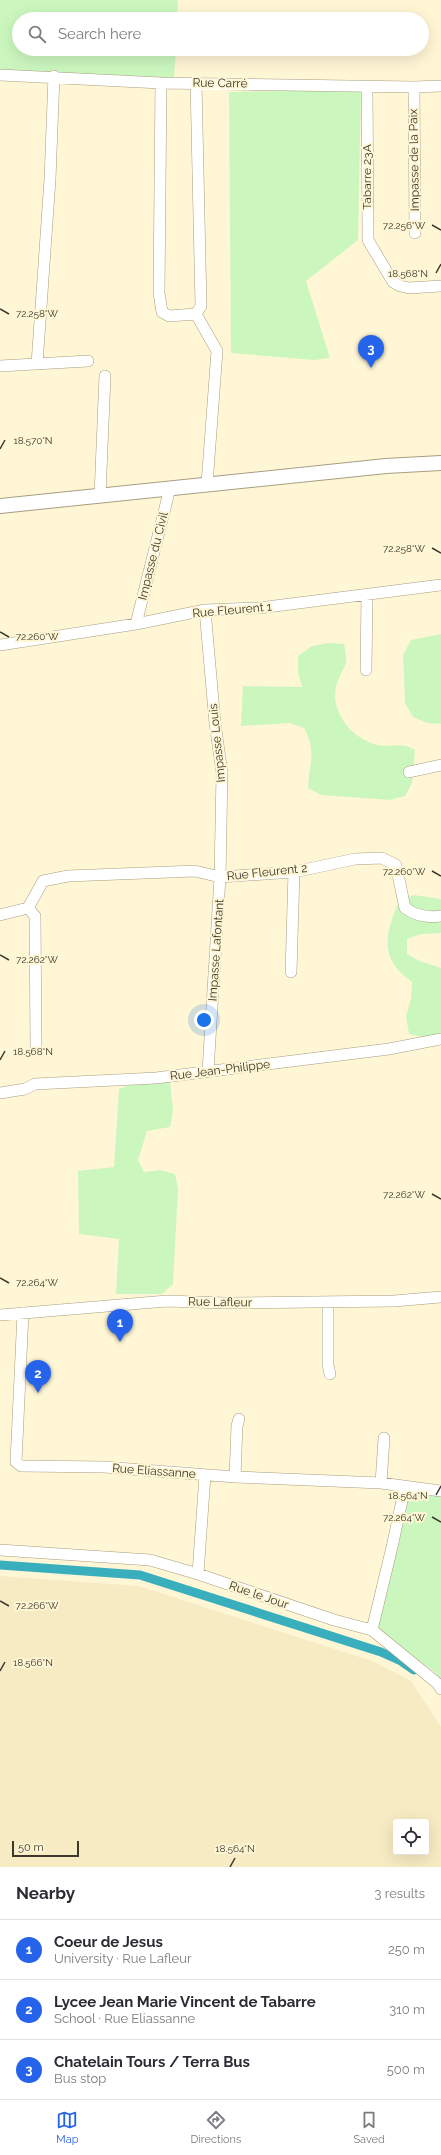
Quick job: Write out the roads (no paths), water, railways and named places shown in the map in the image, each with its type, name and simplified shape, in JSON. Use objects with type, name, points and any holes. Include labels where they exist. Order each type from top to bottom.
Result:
[{"type":"main road","points":[[0,506],[378,466],[441,463]]},
{"type":"street","name":"Rue Carré","points":[[0,75],[54,76],[161,83],[196,82],[367,87],[441,86]]},
{"type":"street","points":[[37,364],[50,178],[54,76]]},
{"type":"street","points":[[196,82],[201,306],[196,314]]},
{"type":"street","points":[[161,83],[159,293],[162,312],[169,316],[196,314]]},
{"type":"street","name":"Tabarre 23A","points":[[367,87],[368,240],[393,282],[400,286],[409,288],[441,286]]},
{"type":"street","name":"Impasse de la Paix","points":[[414,87],[415,233]]},
{"type":"street","points":[[196,314],[217,351],[207,484]]},
{"type":"street","points":[[0,366],[88,361]]},
{"type":"street","points":[[100,495],[105,376]]},
{"type":"street","name":"Impasse du Civil","points":[[136,624],[170,488]]},
{"type":"street","name":"Rue Fleurent 1","points":[[0,645],[136,624],[205,610],[259,608],[441,585]]},
{"type":"street","points":[[366,594],[366,670]]},
{"type":"street","name":"Impasse Louis","points":[[205,610],[215,723],[222,773],[220,877]]},
{"type":"street","points":[[408,772],[441,765]]},
{"type":"street","name":"Rue Fleurent 2","points":[[28,908],[43,881],[68,876],[195,871],[220,877],[294,872],[355,859],[382,858],[396,866],[405,908],[415,915],[432,917],[441,916]]},
{"type":"street","points":[[291,972],[294,872]]},
{"type":"street","name":"Impasse Lafontant","points":[[208,1071],[220,877]]},
{"type":"street","points":[[0,915],[28,908],[35,916],[36,1046]]},
{"type":"street","name":"Rue Jean-Philippe","points":[[0,1093],[25,1089],[35,1084],[156,1078],[389,1049],[441,1039]]},
{"type":"street","name":"Rue Lafleur","points":[[0,1315],[167,1301],[328,1302],[394,1301],[441,1297]]},
{"type":"street","points":[[328,1302],[328,1365],[330,1374]]},
{"type":"street","name":"Rue Eliassanne","points":[[23,1313],[16,1462],[18,1465],[104,1467],[235,1477],[381,1483],[441,1491]]},
{"type":"street","points":[[235,1477],[237,1426],[240,1419]]},
{"type":"street","points":[[381,1483],[384,1438]]},
{"type":"street","points":[[198,1574],[205,1475]]},
{"type":"street","points":[[405,1487],[372,1630],[437,1683],[441,1689]]},
{"type":"street","name":"Rue le Jour","points":[[0,1550],[137,1558],[198,1574],[334,1620],[372,1630]]},
{"type":"waterway","points":[[0,1565],[140,1575],[381,1652],[401,1661],[414,1670]]},
{"type":"place","name":"Chatelain Tours / Terra Bus","points":[[371,368]]},
{"type":"place","name":"Coeur de Jesus","points":[[120,1342]]},
{"type":"place","name":"Lycee Jean Marie Vincent de Tabarre","points":[[38,1393]]}]
